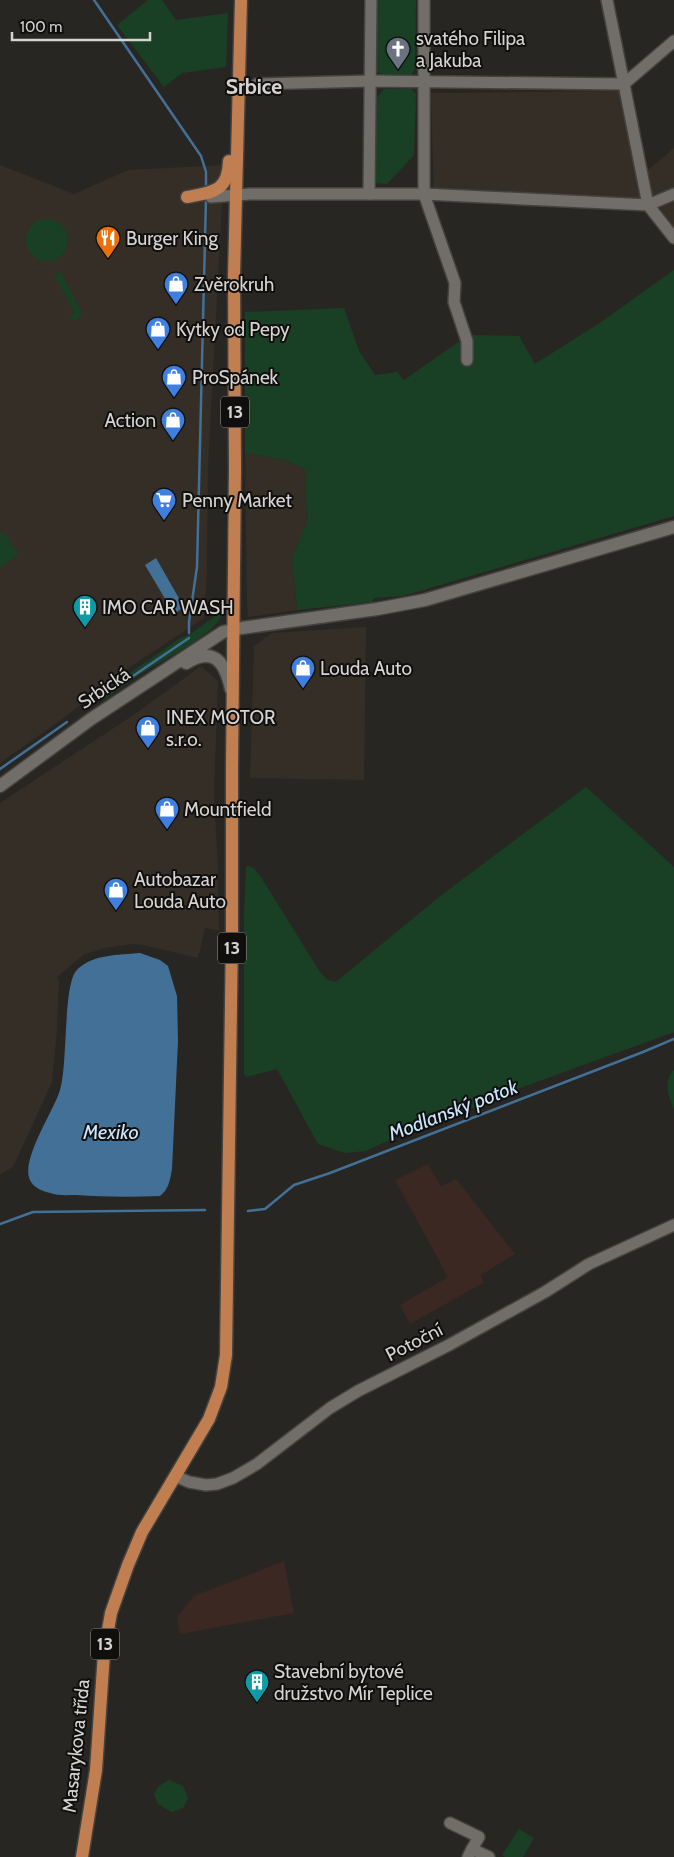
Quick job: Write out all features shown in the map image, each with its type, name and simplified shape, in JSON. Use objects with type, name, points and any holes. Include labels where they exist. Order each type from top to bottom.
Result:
[{"type":"main road","name":"13","points":[[233,696],[235,195],[241,0]]},
{"type":"main road","points":[[187,197],[218,190],[226,180],[231,113],[239,77]]},
{"type":"main road","name":"Masarykova třída","points":[[82,1857],[96,1770],[104,1653],[110,1619],[125,1572],[142,1532],[205,1428],[217,1400],[223,1376],[226,1349],[232,952],[233,696]]},
{"type":"street","points":[[369,194],[371,0]]},
{"type":"street","points":[[424,0],[424,194],[455,283],[454,302],[467,341],[467,360]]},
{"type":"street","points":[[607,0],[648,205],[674,238]]},
{"type":"street","points":[[257,84],[371,81],[624,84],[674,41]]},
{"type":"street","points":[[211,197],[250,194],[424,194],[648,205],[674,194]]},
{"type":"street","name":"Srbická","points":[[0,786],[91,719],[217,635],[234,629],[377,609],[425,600],[674,527]]},
{"type":"street","points":[[156,675],[172,672],[193,659],[208,655],[218,660],[224,668],[233,696]]},
{"type":"street","name":"Potoční","points":[[175,1476],[206,1486],[233,1478],[257,1464],[330,1408],[358,1391],[545,1292],[589,1264],[674,1225]]},
{"type":"street","points":[[450,1823],[479,1837],[470,1853],[489,1857]]},
{"type":"shaded area","points":[[630,85],[648,170],[674,148],[674,242],[649,211],[641,207],[434,201],[431,93],[622,91]]},
{"type":"shaded area","points":[[0,165],[74,194],[128,170],[224,165],[208,467],[207,569],[204,618],[115,677],[69,714],[0,763]]},
{"type":"shaded area","points":[[245,453],[285,460],[305,469],[307,523],[292,558],[297,610],[248,617]]},
{"type":"shaded area","points":[[366,627],[364,780],[250,778],[254,646],[272,633]]},
{"type":"shaded area","points":[[201,666],[218,681],[214,794],[219,931],[205,928],[198,958],[133,944],[105,948],[83,955],[57,977],[59,981],[57,1031],[52,1082],[13,1167],[0,1174],[0,803],[135,714]]},
{"type":"shaded area","points":[[428,1164],[441,1187],[456,1179],[515,1254],[481,1275],[483,1283],[410,1324],[400,1305],[448,1277],[395,1180]]},
{"type":"shaded area","points":[[284,1561],[294,1613],[180,1634],[177,1617],[194,1596]]},
{"type":"green space","points":[[148,0],[162,0],[176,20],[228,13],[226,67],[182,73],[164,87],[117,25]]},
{"type":"green space","points":[[378,0],[416,0],[415,69],[411,75],[383,74],[376,71]]},
{"type":"green space","points":[[384,89],[411,89],[416,94],[414,155],[387,184],[375,183],[377,97]]},
{"type":"green space","points":[[47,219],[62,225],[68,240],[62,255],[47,261],[32,255],[26,240],[32,225]]},
{"type":"green space","points":[[674,270],[674,516],[403,596],[374,598],[372,602],[297,610],[292,558],[307,522],[305,469],[285,460],[245,453],[245,312],[344,308],[359,351],[375,375],[397,372],[404,380],[460,341],[472,335],[519,336],[535,364],[601,322]]},
{"type":"green space","points":[[61,273],[81,311],[78,319],[74,320],[69,316],[75,313],[54,274]]},
{"type":"green space","points":[[4,532],[18,555],[0,569],[0,534]]},
{"type":"green space","points":[[222,614],[209,631],[185,648],[139,675],[104,700],[101,695],[104,691],[179,639],[192,633],[217,615]]},
{"type":"green space","points":[[586,787],[674,867],[674,1032],[520,1088],[365,1151],[345,1153],[318,1144],[277,1069],[246,1077],[244,1073],[244,917],[246,867],[254,868],[262,879],[320,972],[327,979],[336,982],[439,897]]},
{"type":"green space","points":[[674,1070],[674,1109],[668,1094],[668,1084]]},
{"type":"green space","points":[[169,1780],[183,1786],[188,1798],[183,1808],[172,1812],[158,1804],[154,1794],[159,1786]]},
{"type":"green space","points":[[519,1829],[534,1838],[523,1857],[505,1857],[502,1855]]},
{"type":"water","points":[[156,558],[184,607],[174,614],[145,565]]},
{"type":"water","name":"Mexiko","points":[[140,953],[160,960],[168,966],[177,996],[178,1041],[172,1169],[169,1184],[160,1196],[63,1195],[42,1190],[31,1182],[28,1173],[29,1163],[38,1137],[60,1090],[64,1062],[67,1009],[72,980],[76,971],[89,961],[106,956]]},
{"type":"waterway","points":[[94,0],[201,156],[206,172],[206,190]]},
{"type":"waterway","points":[[189,633],[197,567],[206,198]]},
{"type":"waterway","points":[[105,695],[189,638]]},
{"type":"waterway","points":[[0,769],[67,722]]},
{"type":"waterway","name":"Modlanský potok","points":[[248,1211],[265,1209],[294,1185],[330,1173],[674,1039]]},
{"type":"waterway","name":"Modlanský potok","points":[[0,1224],[33,1212],[205,1210]]},
{"type":"place","name":"svatého Filipa a Jakuba","points":[[398,70]]},
{"type":"place","name":"Burger King","points":[[108,259]]},
{"type":"place","name":"Zvěrokruh","points":[[176,305]]},
{"type":"place","name":"Kytky od Pepy","points":[[158,350]]},
{"type":"place","name":"ProSpánek","points":[[174,398]]},
{"type":"place","name":"Action","points":[[173,441]]},
{"type":"place","name":"Penny Market","points":[[164,521]]},
{"type":"place","name":"IMO CAR WASH","points":[[85,628]]},
{"type":"place","name":"Louda Auto","points":[[303,689]]},
{"type":"place","name":"INEX MOTOR s.r.o.","points":[[148,749]]},
{"type":"place","name":"Mountfield","points":[[167,830]]},
{"type":"place","name":"Autobazar Louda Auto","points":[[116,911]]},
{"type":"place","name":"Stavební bytové družstvo Mír Teplice","points":[[257,1703]]},
{"type":"district","name":"Srbice","points":[[254,86]]}]
